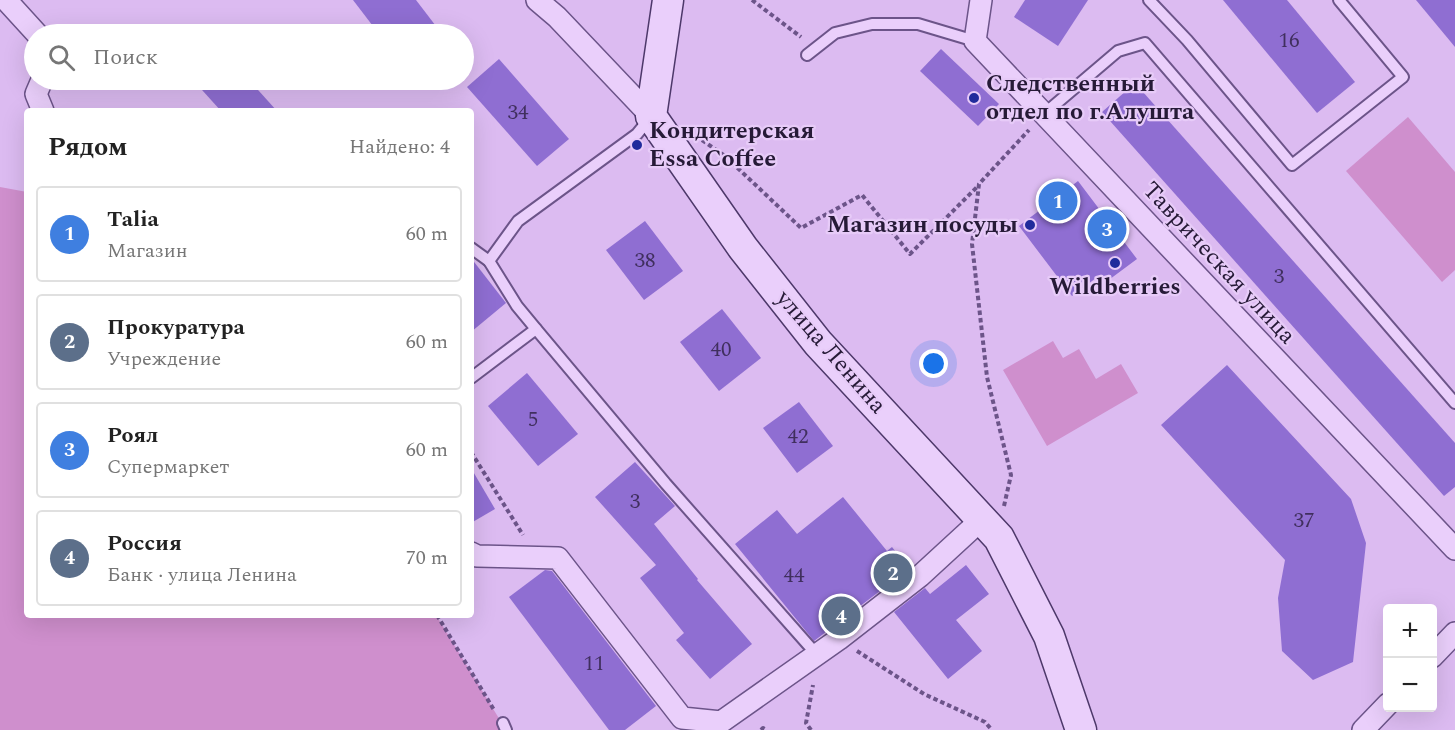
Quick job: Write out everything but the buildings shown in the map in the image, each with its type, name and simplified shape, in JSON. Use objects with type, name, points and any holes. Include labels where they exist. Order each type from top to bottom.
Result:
[{"type":"main road","points":[[651,116],[668,0]]},
{"type":"main road","name":"улица Ленина","points":[[651,116],[743,248],[818,343],[992,516],[999,538],[1049,636],[1081,730]]},
{"type":"street","points":[[6,0],[28,24]]},
{"type":"street","name":"улица Ленина","points":[[537,0],[651,116]]},
{"type":"street","points":[[975,41],[981,0]]},
{"type":"street","name":"Таврическая улица","points":[[975,41],[1455,549]]},
{"type":"street","points":[[38,90],[36,94],[42,108]]},
{"type":"street","points":[[474,555],[558,558],[682,718],[721,722],[818,656],[992,516]]},
{"type":"street","points":[[1437,652],[1455,633]]},
{"type":"street","points":[[1363,730],[1383,709]]},
{"type":"lane","points":[[1149,0],[1187,40],[1292,165],[1403,77],[1339,0]]},
{"type":"lane","points":[[812,52],[835,33],[872,24],[918,24],[975,41]]},
{"type":"lane","points":[[1044,114],[1118,51],[1145,43],[1455,403]]},
{"type":"lane","points":[[489,261],[518,221],[637,134],[651,116]]},
{"type":"lane","points":[[474,250],[489,261],[517,306],[666,484],[818,656]]},
{"type":"lane","points":[[474,376],[536,329]]},
{"type":"path","points":[[752,0],[812,52]]},
{"type":"path","points":[[700,138],[725,156],[801,228],[862,195],[910,254],[1044,114]]},
{"type":"path","points":[[979,184],[972,244],[973,255],[987,377],[1011,475],[992,516]]},
{"type":"path","points":[[474,457],[536,556]]},
{"type":"path","points":[[439,618],[504,727]]},
{"type":"path","points":[[839,639],[924,694],[985,722],[992,730]]},
{"type":"path","points":[[811,730],[806,723],[818,656]]},
{"type":"shaded area","points":[[1408,117],[1455,172],[1455,270],[1442,282],[1346,171]]},
{"type":"shaded area","points":[[0,187],[24,191],[24,618],[438,618],[506,730],[0,730]]},
{"type":"shaded area","points":[[1053,341],[1063,358],[1079,349],[1096,379],[1121,364],[1138,393],[1047,446],[1003,370]]},
{"type":"place","name":"Следственный отдел по г.Алушта","points":[[974,98]]},
{"type":"place","name":"Кондитерская Essa Coffee","points":[[637,145]]},
{"type":"place","name":"Talia","points":[[1058,201]]},
{"type":"place","name":"Магазин посуды","points":[[1030,225]]},
{"type":"place","name":"Роял","points":[[1107,229]]},
{"type":"place","name":"Wildberries","points":[[1115,263]]},
{"type":"place","name":"Прокуратура","points":[[893,573]]},
{"type":"place","name":"Россия","points":[[841,616]]}]
